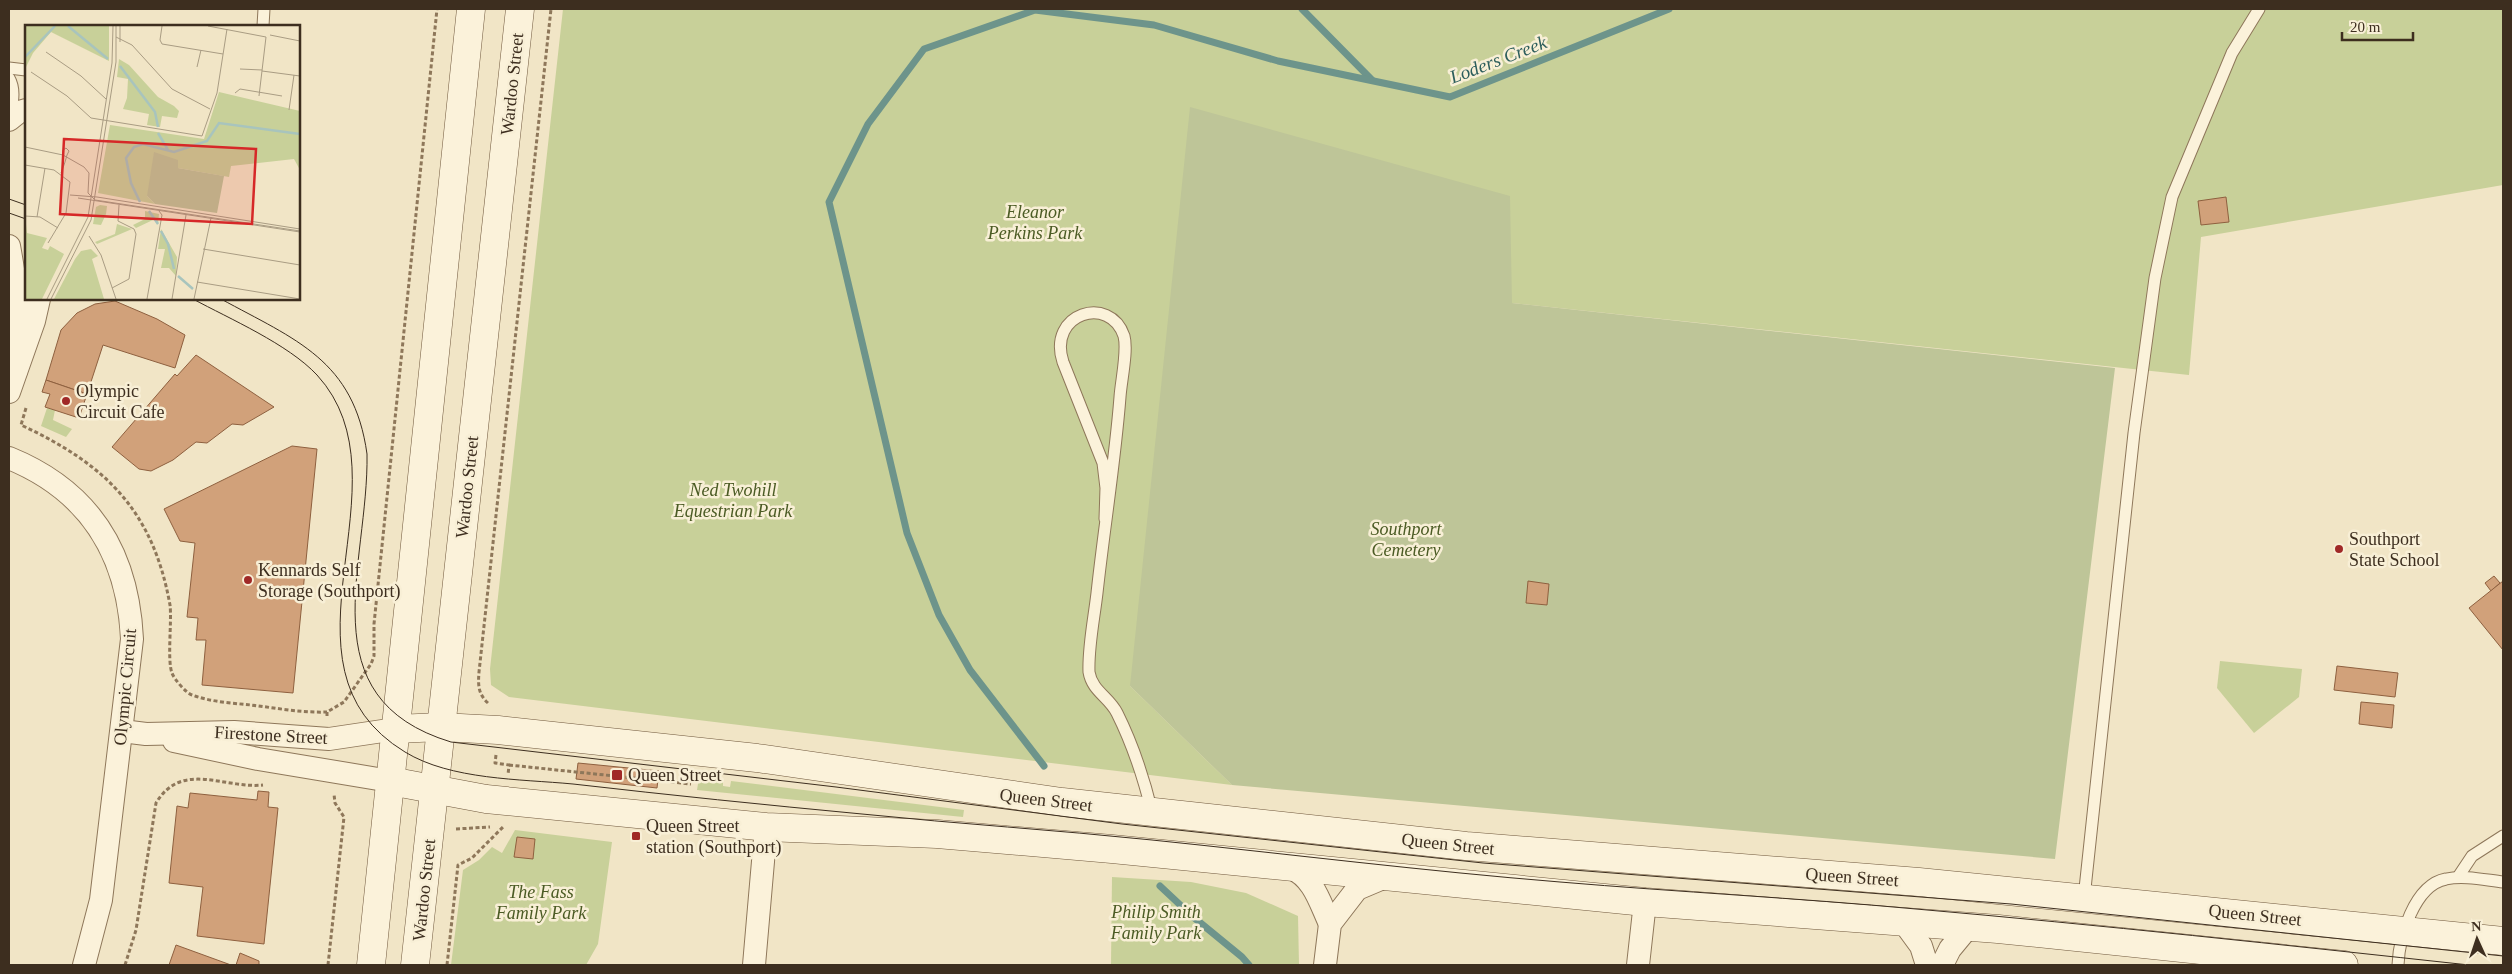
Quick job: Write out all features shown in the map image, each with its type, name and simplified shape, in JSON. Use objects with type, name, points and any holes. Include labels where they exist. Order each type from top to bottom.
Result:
[{"type":"street","points":[[371,965],[471,9]]},
{"type":"street","name":"Wardoo Street","points":[[416,965],[520,9]]},
{"type":"street","points":[[9,246],[20,322],[16,371]]},
{"type":"street","points":[[9,392],[34,321],[39,300]]},
{"type":"street","name":"Olympic Circuit","points":[[9,458],[49,479],[78,502],[99,527],[114,553],[126,586],[131,613],[132,639],[101,900],[84,965]]},
{"type":"street","name":"Queen Street","points":[[396,730],[441,727],[498,730],[757,758],[972,790],[1152,813],[1466,846],[1919,882],[2503,941]]},
{"type":"street","name":"Firestone Street","points":[[122,732],[146,734],[234,732],[329,739],[396,730]]},
{"type":"street","name":"Firestone Street","points":[[146,734],[230,754],[390,781]]},
{"type":"street","points":[[390,781],[486,798],[766,826],[937,834],[1112,849],[1383,878],[1645,902],[1970,926],[2344,965]]},
{"type":"street","points":[[754,965],[766,826]]},
{"type":"street","points":[[1291,868],[1301,873],[1310,882],[1330,924]]},
{"type":"street","points":[[1325,965],[1330,924],[1357,889],[1383,878]]},
{"type":"street","points":[[1638,965],[1645,902]]},
{"type":"street","points":[[1902,920],[1921,946],[1927,965]]},
{"type":"street","points":[[1942,965],[1950,949],[1970,926]]},
{"type":"lane","points":[[263,25],[264,9]]},
{"type":"lane","points":[[2084,898],[2134,433],[2155,278],[2172,197],[2232,53],[2259,9]]},
{"type":"lane","points":[[9,68],[25,70]]},
{"type":"lane","points":[[9,78],[12,84],[15,116]]},
{"type":"lane","points":[[1106,519],[1106,488],[1102,463],[1063,362],[1060,347],[1067,324],[1075,317],[1089,313],[1102,315],[1112,320],[1121,330],[1124,340],[1118,425],[1089,667],[1090,677],[1093,686],[1111,704],[1119,718],[1146,790],[1152,813]]},
{"type":"lane","points":[[2458,877],[2472,856],[2503,836]]},
{"type":"lane","points":[[2398,965],[2404,931],[2414,907],[2428,888],[2444,879],[2458,877],[2503,882]]},
{"type":"path","points":[[21,425],[52,439],[98,471],[128,500],[144,525],[161,563],[170,607],[172,673],[190,694],[209,700],[304,712],[327,712],[344,702],[374,656],[374,624],[437,9]]},
{"type":"path","points":[[495,707],[482,698],[478,688],[479,672],[552,9]]},
{"type":"path","points":[[327,712],[329,739]]},
{"type":"path","points":[[496,749],[495,763],[691,784]]},
{"type":"path","points":[[508,777],[509,765]]},
{"type":"path","points":[[328,965],[344,817],[334,798],[332,772]]},
{"type":"path","points":[[125,965],[136,930],[156,804],[160,796],[168,788],[190,778],[266,785]]},
{"type":"path","points":[[327,795],[334,798]]},
{"type":"path","points":[[447,965],[458,865],[472,858],[503,826]]},
{"type":"green space","name":"Ned Twohill Equestrian Park","points":[[563,9],[2503,9],[2503,185],[2201,237],[2189,375],[1512,303],[1130,686],[1232,785],[509,697],[491,685],[490,669]]},
{"type":"green space","name":"Southport Cemetery","points":[[1190,107],[1510,196],[1512,303],[2115,368],[2055,859],[1232,785],[1130,686]]},
{"type":"green space","points":[[47,408],[55,410],[53,420],[72,429],[66,437],[41,426]]},
{"type":"green space","points":[[2220,661],[2302,669],[2299,697],[2254,733],[2217,688]]},
{"type":"green space","points":[[699,778],[723,781],[723,786],[730,787],[731,781],[964,810],[963,817],[697,790]]},
{"type":"green space","name":"The Fass Family Park","points":[[515,830],[612,842],[598,944],[586,965],[451,965],[463,870],[479,860],[492,847],[502,853]]},
{"type":"green space","name":"Philip Smith Family Park","points":[[1112,877],[1191,882],[1246,893],[1298,916],[1299,965],[1111,965]]},
{"type":"building","points":[[2226,197],[2229,222],[2201,225],[2198,201]]},
{"type":"building","points":[[115,301],[157,319],[185,335],[175,368],[103,345],[87,394],[46,380],[61,330],[77,313],[95,304]]},
{"type":"building","points":[[196,355],[274,407],[243,425],[232,424],[207,443],[196,442],[173,460],[151,471],[139,469],[112,447],[175,374],[177,376]]},
{"type":"building","name":"Olympic Circuit Cafe","points":[[46,380],[87,394],[79,418],[45,407],[50,394],[42,392]]},
{"type":"building","name":"Kennards Self Storage (Southport)","points":[[292,446],[317,449],[293,693],[202,685],[206,640],[196,640],[198,618],[187,617],[195,543],[180,541],[164,509]]},
{"type":"building","points":[[2494,576],[2500,583],[2491,591],[2485,583]]},
{"type":"building","points":[[1528,581],[1549,584],[1547,605],[1526,603]]},
{"type":"building","points":[[2503,581],[2503,650],[2469,608]]},
{"type":"building","points":[[2337,666],[2398,673],[2395,697],[2334,690]]},
{"type":"building","points":[[2361,702],[2394,705],[2392,728],[2359,724]]},
{"type":"building","points":[[578,763],[659,771],[657,788],[576,779]]},
{"type":"building","points":[[258,791],[269,792],[268,807],[278,808],[264,944],[197,936],[203,887],[169,883],[177,806],[188,808],[190,793],[257,800]]},
{"type":"building","points":[[517,837],[535,839],[533,859],[514,857]]},
{"type":"building","points":[[176,945],[231,965],[169,965]]},
{"type":"building","points":[[240,953],[259,961],[259,965],[236,965]]},
{"type":"waterway","name":"Loders Creek","points":[[1302,9],[1372,80]]},
{"type":"waterway","points":[[1044,766],[970,670],[939,615],[907,533],[829,202],[868,124],[924,49],[1035,10],[1154,25],[1278,61],[1450,97],[1669,9]]},
{"type":"waterway","points":[[1160,886],[1249,965]]},
{"type":"tram line","points":[[9,199],[25,205]]},
{"type":"tram line","points":[[9,213],[25,219]]},
{"type":"tram line","points":[[195,300],[258,333],[305,364],[317,375],[343,418],[352,467],[350,518],[340,623],[345,671],[364,715],[405,752],[443,768],[486,777],[573,784],[898,818],[1116,836],[1458,873],[1985,915],[2469,965]]},
{"type":"tram line","points":[[223,300],[297,341],[335,374],[349,396],[360,422],[367,454],[365,496],[356,582],[355,623],[361,661],[377,694],[406,722],[451,742],[836,787],[1122,824],[1483,863],[2011,904],[2503,956]]},
{"type":"place","name":"Olympic Circuit Cafe","points":[[66,401]]},
{"type":"place","name":"Southport State School","points":[[2339,549]]},
{"type":"place","name":"Kennards Self Storage (Southport)","points":[[248,580]]},
{"type":"place","name":"Queen Street","points":[[617,775]]},
{"type":"place","name":"Queen Street station (Southport)","points":[[636,836]]},
{"type":"park label","name":"Eleanor Perkins Park","points":[[1035,222]]}]
